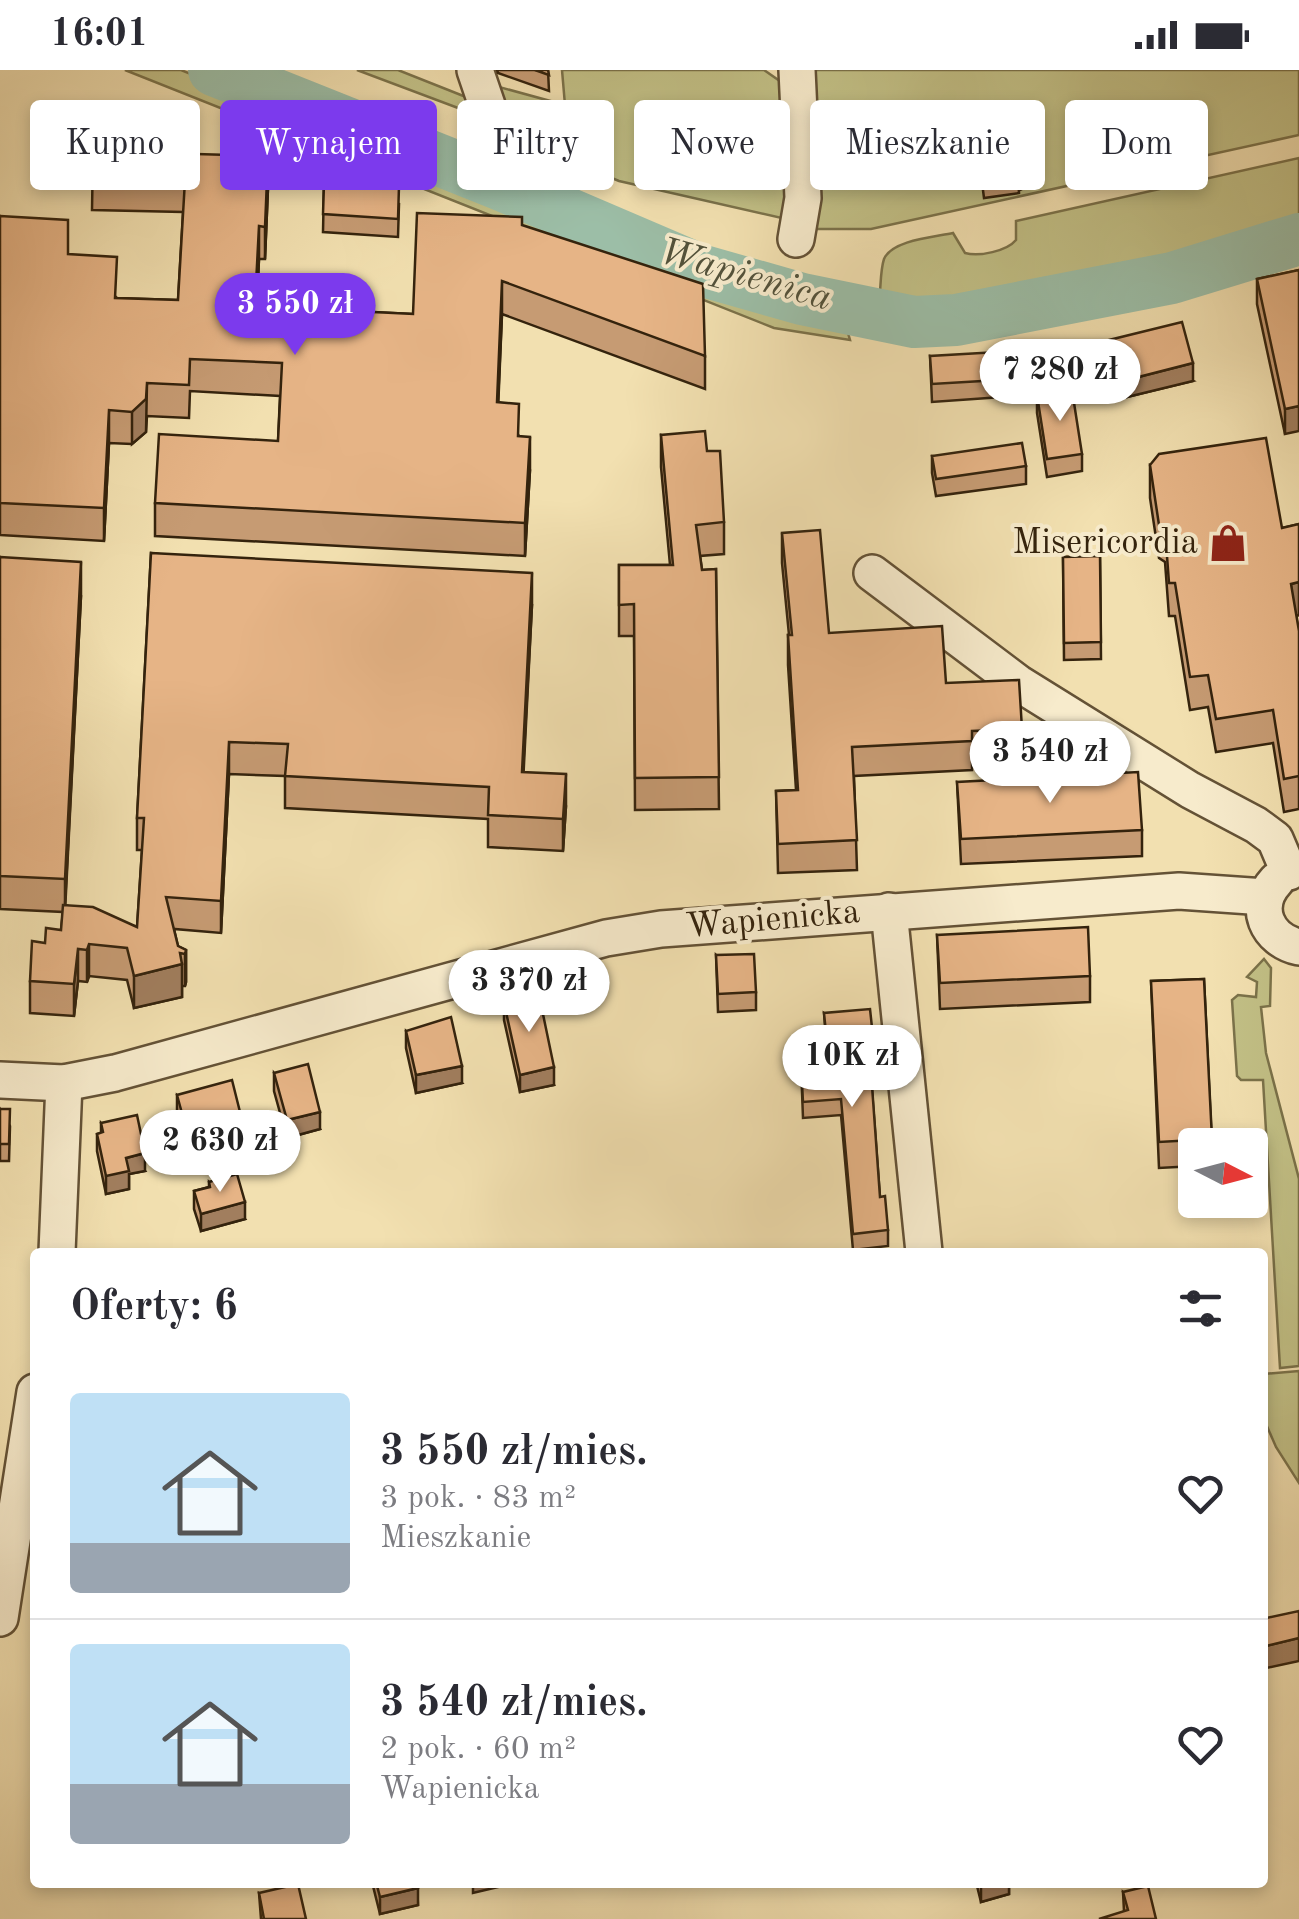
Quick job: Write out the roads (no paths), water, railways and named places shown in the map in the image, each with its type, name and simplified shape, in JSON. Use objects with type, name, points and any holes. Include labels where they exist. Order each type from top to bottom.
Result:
[{"type":"street","points":[[475,70],[485,100]]},
{"type":"street","points":[[796,239],[803,198],[797,70]]},
{"type":"street","points":[[872,573],[1018,683],[1275,839],[1284,879],[1263,907],[1268,927],[1280,941],[1299,947]]},
{"type":"street","name":"Wapienicka","points":[[0,1080],[64,1083],[115,1074],[606,938],[661,929],[1179,891],[1284,879]]},
{"type":"street","points":[[889,910],[924,1248]]},
{"type":"street","points":[[57,1248],[64,1083]]},
{"type":"street","points":[[0,1618],[30,1424]]},
{"type":"waterway","name":"Wapienica","points":[[214,70],[497,183],[700,270],[802,299],[914,322],[956,320],[1172,278],[1299,239]]},
{"type":"place","name":"Misericordia","points":[[1228,543]]}]
